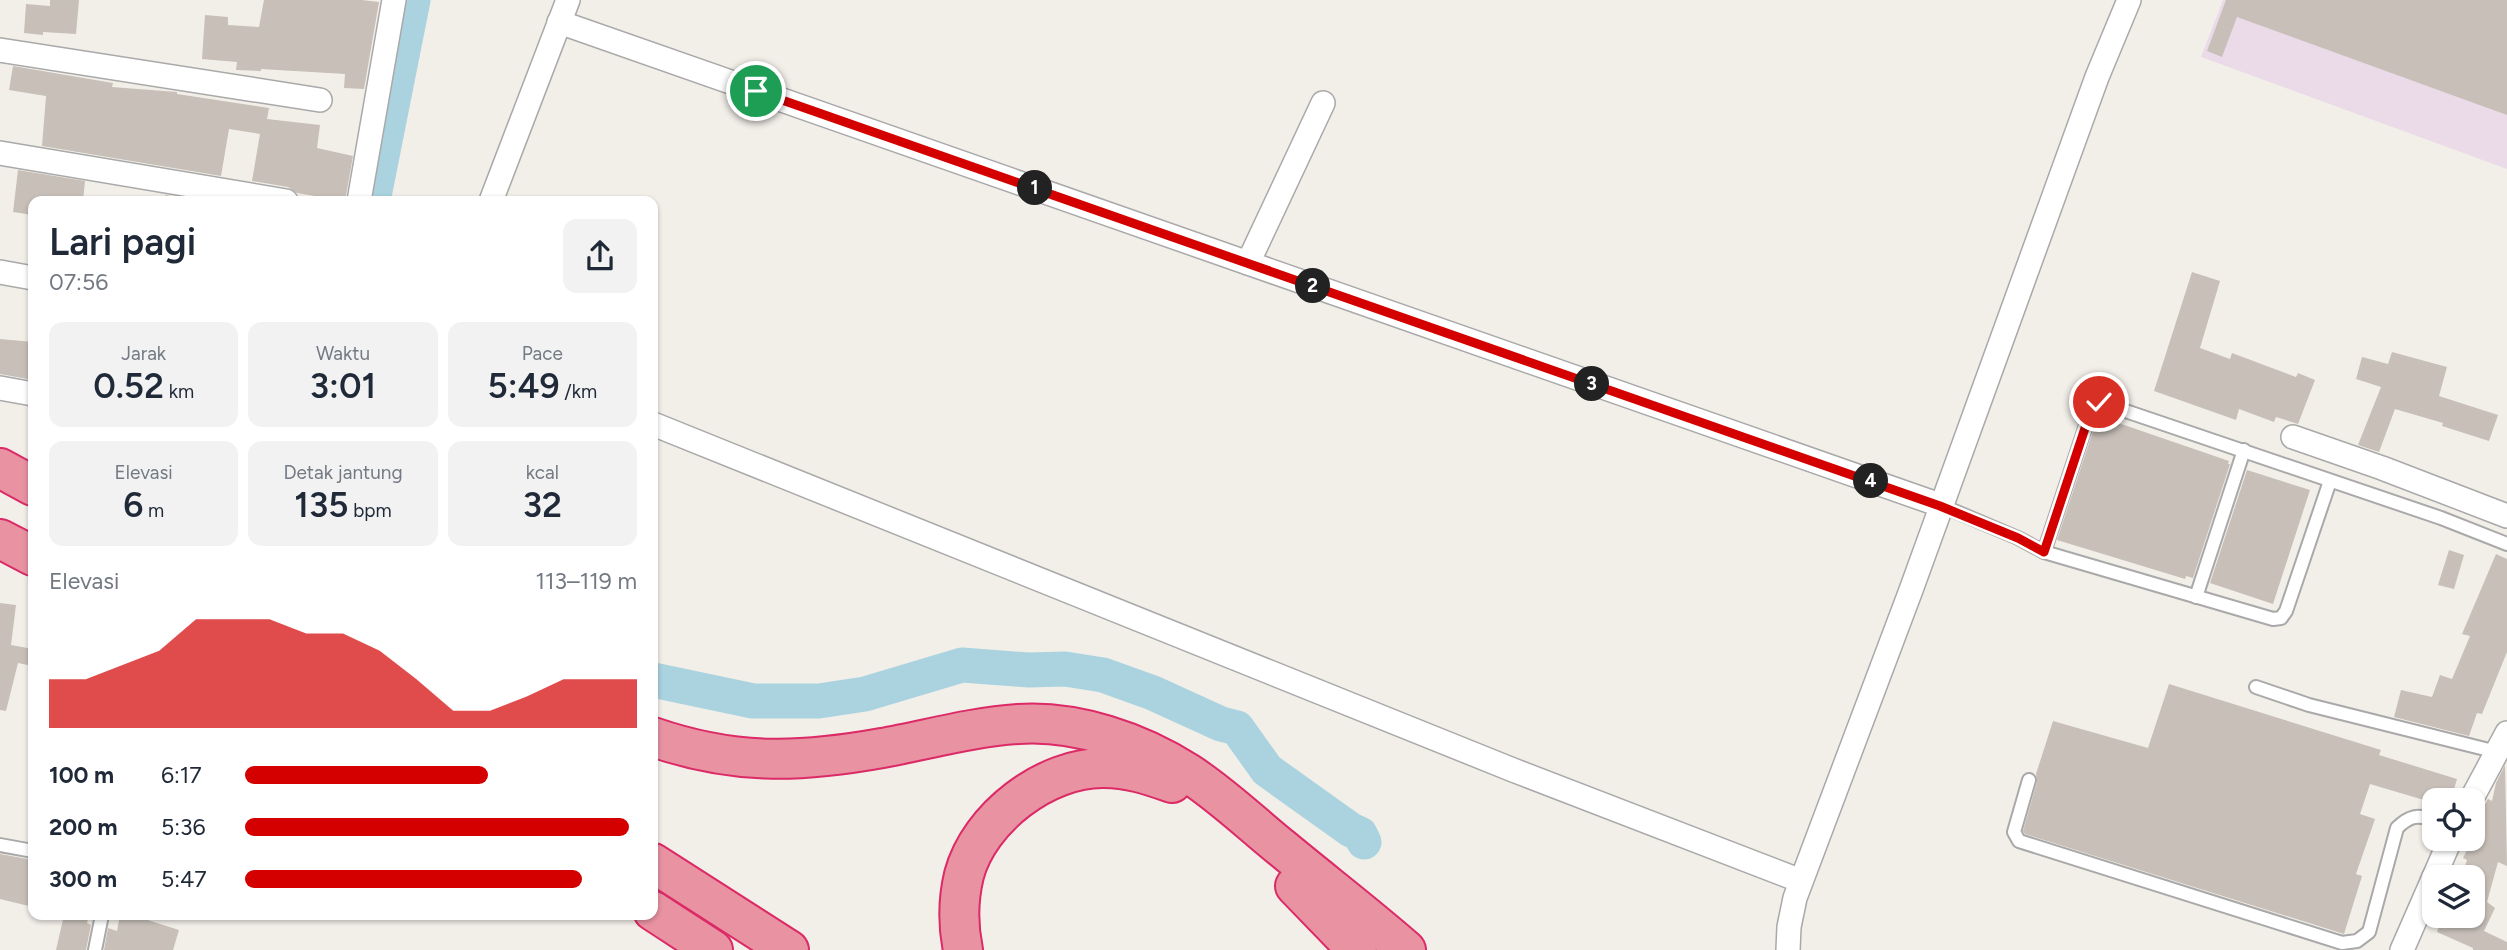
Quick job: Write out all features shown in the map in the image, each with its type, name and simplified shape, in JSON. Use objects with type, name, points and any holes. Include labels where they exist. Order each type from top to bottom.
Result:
[{"type":"highway","points":[[0,459],[28,471]]},
{"type":"highway","points":[[0,468],[28,483]]},
{"type":"highway","points":[[0,539],[28,553]]},
{"type":"highway","points":[[658,738],[717,755],[771,760],[820,757],[1019,724],[1058,725],[1103,734],[1147,750],[1190,774],[1406,950]]},
{"type":"highway","points":[[963,950],[960,899],[964,873],[976,847],[991,827],[1009,806],[1033,789],[1062,774],[1101,768],[1132,770],[1173,784],[1216,812],[1276,867],[1357,950]]},
{"type":"highway","points":[[658,837],[707,900]]},
{"type":"highway","points":[[658,866],[789,950]]},
{"type":"highway","points":[[658,914],[713,950]]},
{"type":"street","points":[[360,196],[394,0]]},
{"type":"street","points":[[493,196],[568,0]]},
{"type":"street","points":[[1788,950],[1789,927],[1801,881],[2097,77],[2129,0]]},
{"type":"street","points":[[559,22],[1940,506]]},
{"type":"street","points":[[0,50],[320,100]]},
{"type":"street","points":[[1248,263],[1323,103]]},
{"type":"street","points":[[0,153],[256,196]]},
{"type":"street","points":[[0,272],[28,277]]},
{"type":"street","points":[[0,388],[28,393]]},
{"type":"street","points":[[658,426],[1513,770],[1801,881]]},
{"type":"street","points":[[2293,437],[2507,516]]},
{"type":"street","points":[[2478,788],[2502,743]]},
{"type":"street","points":[[2402,950],[2422,904]]},
{"type":"lane","points":[[2044,552],[2093,404],[2105,403],[2441,518],[2507,544]]},
{"type":"lane","points":[[2196,597],[2244,450]]},
{"type":"lane","points":[[1940,506],[2018,538],[2044,552],[2273,620],[2281,618],[2286,611],[2330,481]]},
{"type":"lane","points":[[2256,687],[2309,705],[2502,743]]},
{"type":"lane","points":[[2029,780],[2014,832],[2019,841],[2342,943],[2357,941],[2369,932],[2397,828],[2407,818],[2422,816]]},
{"type":"lane","points":[[0,845],[28,850]]},
{"type":"lane","points":[[95,950],[101,920]]},
{"type":"shaded area","points":[[2223,0],[2507,0],[2507,169],[2201,57]]},
{"type":"building","points":[[50,0],[79,0],[76,34],[24,33],[26,4],[50,6]]},
{"type":"building","points":[[264,0],[379,2],[364,89],[344,88],[345,74],[236,70],[237,62],[202,59],[205,15],[228,17],[228,25],[259,27]]},
{"type":"building","points":[[2226,0],[2507,0],[2507,115],[2237,17],[2222,57],[2207,51]]},
{"type":"building","points":[[13,66],[113,83],[112,87],[177,92],[269,108],[267,119],[320,125],[317,148],[353,156],[346,196],[315,196],[297,193],[288,187],[252,181],[260,134],[229,129],[221,176],[42,146],[46,96],[9,90]]},
{"type":"building","points":[[18,170],[85,181],[84,196],[28,196],[28,214],[13,212]]},
{"type":"building","points":[[2192,272],[2220,281],[2200,348],[2230,359],[2232,353],[2296,377],[2298,373],[2315,380],[2298,424],[2276,417],[2274,422],[2239,409],[2236,420],[2154,391]]},
{"type":"building","points":[[0,339],[28,342],[28,379],[0,374]]},
{"type":"building","points":[[2392,352],[2447,367],[2439,396],[2498,415],[2489,441],[2442,426],[2443,423],[2395,409],[2379,452],[2358,445],[2381,387],[2356,379],[2362,357],[2388,364]]},
{"type":"building","points":[[2098,416],[2229,461],[2193,578],[2186,576],[2185,579],[2057,540]]},
{"type":"building","points":[[2247,470],[2310,490],[2273,604],[2210,583]]},
{"type":"building","points":[[2449,550],[2464,555],[2454,589],[2438,585]]},
{"type":"building","points":[[2496,554],[2507,559],[2507,652],[2482,714],[2477,713],[2469,736],[2394,717],[2401,690],[2432,697],[2440,675],[2452,679],[2470,636],[2462,634]]},
{"type":"building","points":[[0,603],[16,605],[11,645],[28,648],[28,665],[18,663],[6,711],[0,710]]},
{"type":"building","points":[[2169,684],[2381,750],[2379,755],[2457,779],[2454,788],[2422,788],[2422,799],[2370,784],[2360,814],[2375,819],[2356,874],[2362,876],[2344,934],[2025,834],[2023,831],[2037,782],[2036,774],[2053,721],[2148,748]]},
{"type":"building","points":[[2505,765],[2507,866],[2498,862],[2487,902],[2495,908],[2484,931],[2507,942],[2507,950],[2473,950],[2437,932],[2438,928],[2485,928],[2485,865],[2465,865],[2467,860],[2463,858],[2467,851],[2485,851],[2485,804],[2488,799],[2492,801],[2496,783]]},
{"type":"building","points":[[0,854],[28,859],[28,906],[0,899]]},
{"type":"building","points":[[63,920],[88,920],[87,923],[91,925],[86,950],[56,950]]},
{"type":"building","points":[[119,920],[148,920],[179,930],[173,950],[104,950],[108,928],[117,931]]},
{"type":"waterway","points":[[374,196],[413,0]]},
{"type":"waterway","points":[[658,681],[753,701],[819,701],[865,694],[962,665],[1029,670],[1065,669],[1103,675],[1153,693],[1221,724],[1237,728],[1267,770],[1360,834],[1364,842]]},
{"type":"route","points":[[756,91],[1940,506],[2018,538],[2044,552],[2093,404],[2099,402]]}]
